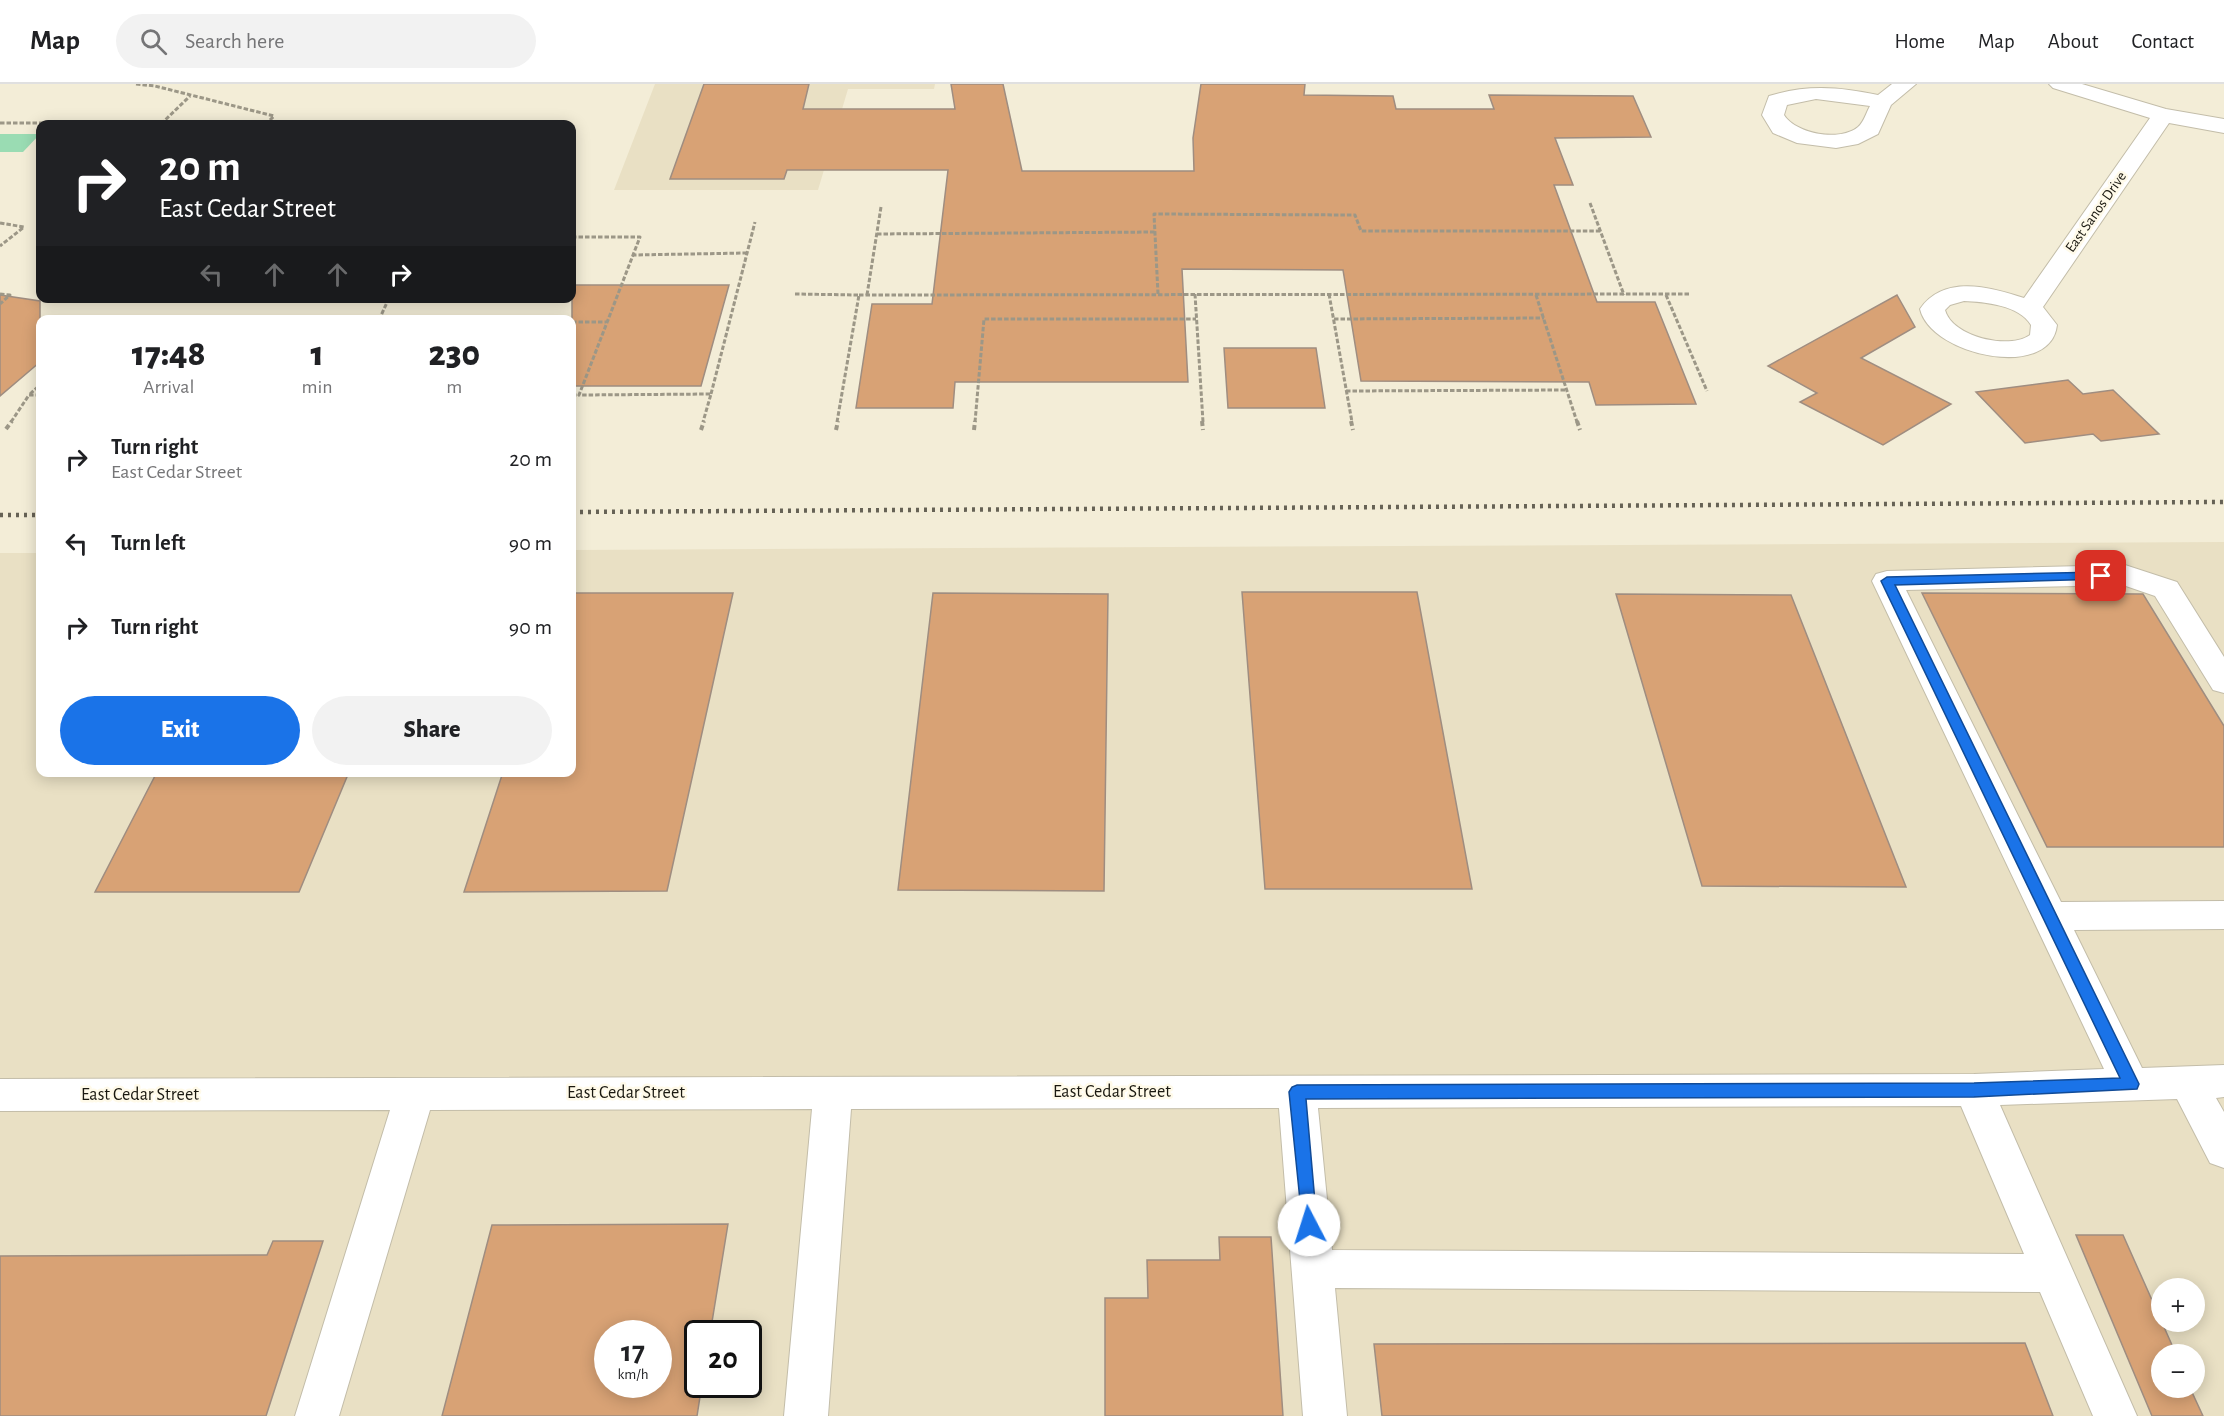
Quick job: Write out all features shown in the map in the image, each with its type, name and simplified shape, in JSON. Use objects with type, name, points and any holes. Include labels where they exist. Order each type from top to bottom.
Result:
[{"type":"street","points":[[1882,102],[1905,84]]},
{"type":"street","points":[[2060,84],[2163,116],[2224,126]]},
{"type":"street","name":"East Sanos Drive","points":[[2029,309],[2163,116]]},
{"type":"street","points":[[2131,1084],[1887,581],[2125,575],[2166,589],[2224,682]]},
{"type":"street","points":[[2050,916],[2224,915]]},
{"type":"street","points":[[2207,1082],[2224,1151]]},
{"type":"street","name":"East Cedar Street","points":[[0,1095],[1974,1090],[2207,1082]]},
{"type":"street","points":[[1974,1090],[2115,1416]]},
{"type":"street","points":[[1297,1092],[1325,1416]]},
{"type":"street","points":[[806,1416],[833,1093]]},
{"type":"street","points":[[317,1416],[415,1094]]},
{"type":"street","points":[[1312,1269],[2053,1273]]},
{"type":"path","points":[[136,84],[274,116],[270,120]]},
{"type":"path","points":[[166,120],[191,95]]},
{"type":"path","points":[[0,123],[36,123]]},
{"type":"path","points":[[1590,203],[1624,295]]},
{"type":"path","points":[[867,295],[881,207]]},
{"type":"path","points":[[1158,294],[1154,214],[1355,215],[1361,231],[1600,231]]},
{"type":"path","points":[[701,430],[755,222]]},
{"type":"path","points":[[0,223],[24,227],[0,246]]},
{"type":"path","points":[[877,234],[1155,232]]},
{"type":"path","points":[[576,237],[640,237],[579,395],[711,394]]},
{"type":"path","points":[[632,255],[747,253]]},
{"type":"path","points":[[0,294],[10,295],[0,303]]},
{"type":"path","points":[[795,294],[1690,294]]},
{"type":"path","points":[[1195,294],[1203,430]]},
{"type":"path","points":[[1329,294],[1353,430]]},
{"type":"path","points":[[837,430],[859,295]]},
{"type":"path","points":[[1536,295],[1580,430]]},
{"type":"path","points":[[1666,295],[1707,391]]},
{"type":"path","points":[[1334,319],[1544,318]]},
{"type":"path","points":[[974,430],[984,319],[1196,319]]},
{"type":"path","points":[[576,322],[606,322]]},
{"type":"path","points":[[6,429],[29,395],[36,389]]},
{"type":"path","points":[[1346,391],[1567,390]]},
{"type":"path","points":[[29,395],[36,395]]},
{"type":"shaded area","points":[[655,84],[935,84],[934,89],[848,89],[818,190],[614,190]]},
{"type":"shaded area","points":[[0,134],[36,134],[36,138],[23,152],[0,152]]},
{"type":"shaded area","points":[[2224,542],[2224,1416],[0,1416],[0,553],[36,553],[36,777],[576,777],[576,550]]},
{"type":"building","points":[[704,84],[809,84],[803,109],[955,109],[951,84],[1003,84],[1022,171],[1194,171],[1193,138],[1201,84],[1305,84],[1304,95],[1393,96],[1396,109],[1494,109],[1489,95],[1633,96],[1651,137],[1555,138],[1573,185],[1554,185],[1597,302],[1655,302],[1696,404],[1596,405],[1589,382],[1361,381],[1343,270],[1182,269],[1188,382],[955,382],[953,408],[856,408],[872,304],[932,304],[948,170],[787,170],[784,179],[670,179]]},
{"type":"building","points":[[576,285],[729,285],[701,386],[576,386],[576,315],[572,315],[572,303],[576,303]]},
{"type":"building","points":[[0,295],[36,300],[36,303],[40,303],[40,315],[36,315],[36,365],[0,396]]},
{"type":"building","points":[[1897,295],[1915,327],[1861,358],[1951,404],[1883,445],[1800,402],[1817,393],[1768,366]]},
{"type":"building","points":[[1224,348],[1316,348],[1325,408],[1228,408]]},
{"type":"building","points":[[2068,380],[2083,394],[2113,390],[2159,434],[2101,441],[2093,434],[2025,443],[1976,392]]},
{"type":"building","points":[[1242,592],[1417,592],[1472,889],[1265,889]]},
{"type":"building","points":[[576,593],[733,593],[667,891],[464,892],[501,777],[576,777]]},
{"type":"building","points":[[933,593],[1108,594],[1104,891],[898,890]]},
{"type":"building","points":[[1922,593],[2143,594],[2224,726],[2224,847],[2047,847]]},
{"type":"building","points":[[1616,594],[1791,595],[1906,887],[1702,886]]},
{"type":"building","points":[[154,777],[347,777],[299,892],[95,892]]},
{"type":"building","points":[[728,1224],[712,1320],[684,1320],[684,1398],[700,1398],[697,1416],[442,1416],[492,1225]]},
{"type":"building","points":[[2076,1235],[2123,1235],[2151,1298],[2151,1332],[2166,1332],[2172,1344],[2151,1344],[2151,1398],[2195,1398],[2203,1416],[2152,1416]]},
{"type":"building","points":[[1219,1237],[1271,1237],[1283,1416],[1105,1416],[1105,1298],[1148,1298],[1147,1260],[1220,1260]]},
{"type":"building","points":[[273,1241],[323,1241],[266,1416],[0,1416],[0,1256],[267,1255]]},
{"type":"building","points":[[2025,1343],[2053,1416],[1382,1416],[1374,1344]]},
{"type":"railway","points":[[576,512],[2224,502]]},
{"type":"railway","points":[[0,515],[36,515]]},
{"type":"route","points":[[1309,1225],[1297,1092],[1974,1090],[2131,1084],[1887,581],[2101,576]]}]
